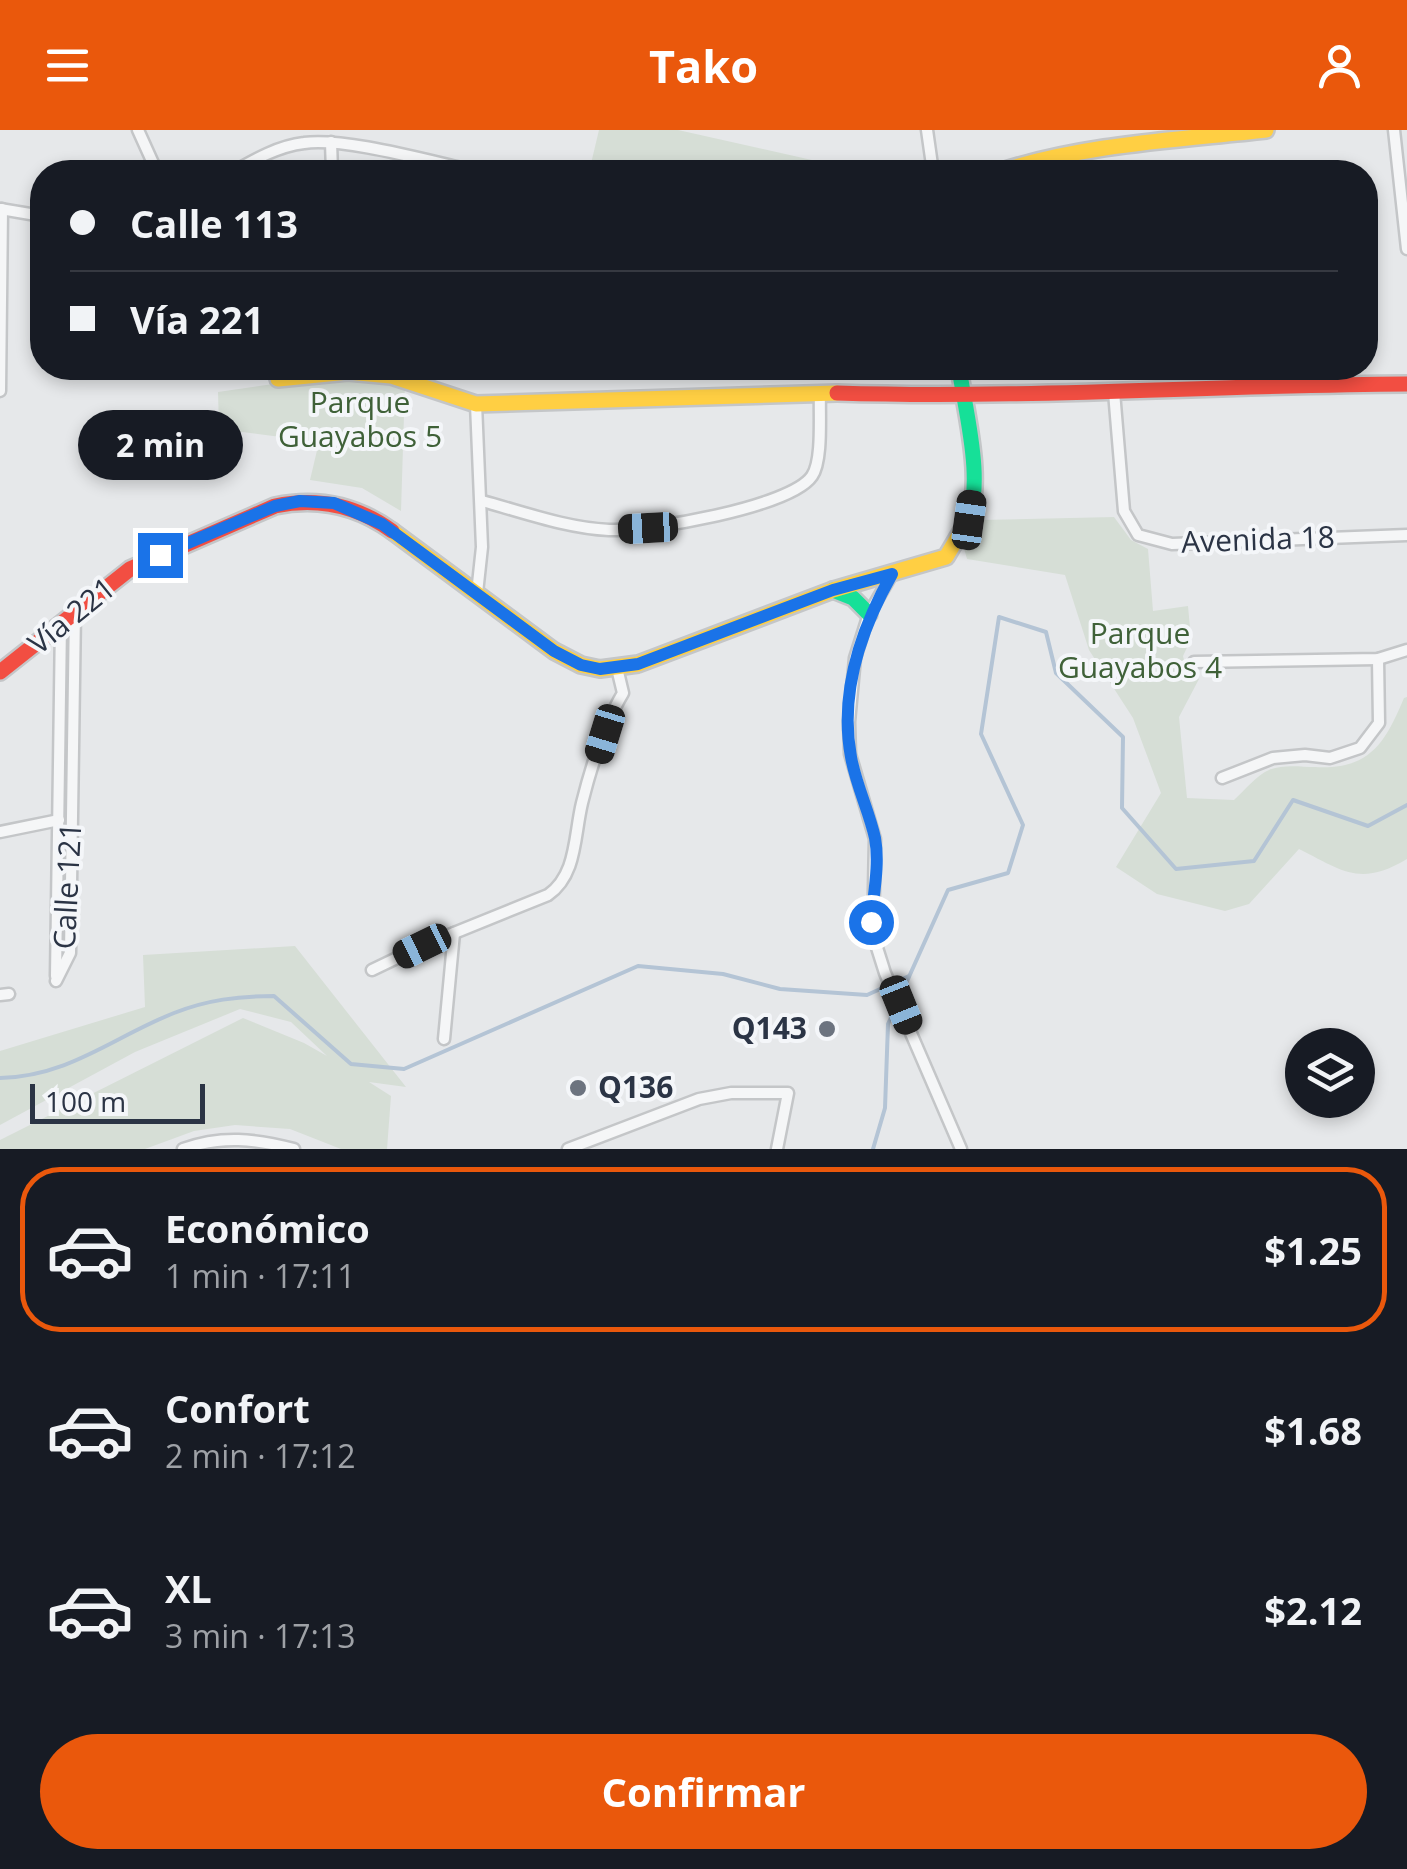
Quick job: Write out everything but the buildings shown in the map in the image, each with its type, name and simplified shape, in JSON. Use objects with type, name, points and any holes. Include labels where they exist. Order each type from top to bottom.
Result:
[{"type":"main road","points":[[1036,160],[1087,150],[1266,130]]},
{"type":"main road","points":[[403,380],[476,404],[820,394],[963,397],[1258,384],[1407,384]]},
{"type":"main road","name":"Vía 221","points":[[0,672],[130,569],[275,506],[300,501],[334,503],[382,524],[554,651],[581,665],[600,669],[638,664],[833,590],[946,557],[969,520],[974,476],[961,380]]},
{"type":"main road","points":[[833,590],[856,599],[870,614]]},
{"type":"street","points":[[138,130],[152,160]]},
{"type":"street","points":[[925,130],[931,160]]},
{"type":"street","points":[[1394,130],[1407,249]]},
{"type":"street","points":[[256,160],[280,148],[331,142],[416,160]]},
{"type":"street","points":[[331,142],[332,160]]},
{"type":"street","points":[[0,391],[1,209],[30,214]]},
{"type":"street","name":"Avenida 18","points":[[1114,392],[1124,511],[1138,535],[1172,544],[1407,536]]},
{"type":"street","points":[[482,501],[568,524],[608,530],[648,528],[776,500],[798,490],[814,474],[820,394]]},
{"type":"street","points":[[476,404],[482,501],[477,594]]},
{"type":"street","points":[[892,574],[870,614],[855,658],[850,754],[875,839],[871,922],[885,973],[960,1149]]},
{"type":"street","name":"Calle 121","points":[[61,622],[56,981],[70,953],[75,610]]},
{"type":"street","points":[[1194,662],[1378,659],[1407,650]]},
{"type":"street","points":[[1222,778],[1273,758],[1330,758],[1360,748],[1379,723],[1378,659]]},
{"type":"street","points":[[372,970],[562,886],[573,857],[582,804],[613,710],[623,693],[617,668]]},
{"type":"street","points":[[0,832],[60,820]]},
{"type":"street","points":[[444,1039],[454,933]]},
{"type":"street","points":[[568,1149],[699,1099],[731,1093],[788,1092],[777,1149]]},
{"type":"street","points":[[183,1149],[261,1140],[294,1149]]},
{"type":"green space","points":[[599,130],[678,130],[812,160],[592,160]]},
{"type":"green space","name":"Parque Guayabos 5","points":[[302,380],[405,383],[401,511],[362,488],[310,480],[319,442],[219,429],[218,392]]},
{"type":"green space","name":"Parque Guayabos 4","points":[[1114,517],[1131,540],[1148,549],[1153,611],[1188,606],[1191,639],[1183,656],[1187,672],[1199,679],[1179,717],[1187,798],[1234,800],[1274,768],[1349,764],[1382,740],[1407,697],[1407,859],[1376,872],[1352,873],[1299,849],[1249,904],[1225,911],[1157,894],[1116,867],[1161,793],[1133,718],[1089,650],[1065,575],[967,559],[962,541],[979,520]]},
{"type":"green space","points":[[295,946],[406,1087],[369,1082],[391,1096],[387,1149],[341,1149],[290,1129],[235,1125],[194,1131],[145,1149],[0,1149],[0,1140],[243,1018],[327,1056],[291,1022],[240,1009],[135,1052],[0,1125],[0,1051],[145,1007],[143,955]]},
{"type":"waterway","points":[[899,999],[948,890],[1008,873],[1023,825],[981,734],[999,617],[1046,632],[1056,673],[1123,737],[1122,808],[1176,869],[1254,861],[1293,800],[1368,826],[1407,805]]},
{"type":"waterway","points":[[0,1078],[25,1076],[70,1063],[174,1013],[235,998],[274,996],[351,1064],[404,1069],[638,966],[723,974],[780,989],[867,995],[909,976]]},
{"type":"waterway","points":[[873,1149],[885,1108],[888,1024],[896,1007]]},
{"type":"traffic: fast","points":[[961,380],[974,472],[971,511],[964,527]]},
{"type":"traffic: fast","points":[[833,590],[853,598],[869,614]]},
{"type":"traffic: slow","points":[[1043,160],[1098,149],[1266,130]]},
{"type":"traffic: slow","points":[[403,380],[476,404],[837,393]]},
{"type":"traffic: slow","points":[[392,531],[554,651],[581,665],[600,669],[638,664],[833,590],[946,557],[964,527]]},
{"type":"traffic: jam","points":[[837,393],[980,394],[1407,384]]},
{"type":"traffic: jam","points":[[0,672],[130,569],[275,506],[306,502],[336,505],[365,515],[392,531]]},
{"type":"place","name":"Q143","points":[[827,1029]]},
{"type":"place","name":"Q136","points":[[578,1088]]},
{"type":"route","points":[[160,555],[275,506],[300,501],[334,503],[382,524],[554,651],[581,665],[600,669],[638,664],[833,590],[892,574],[870,614],[855,658],[849,722],[850,754],[875,839],[871,922]]}]
